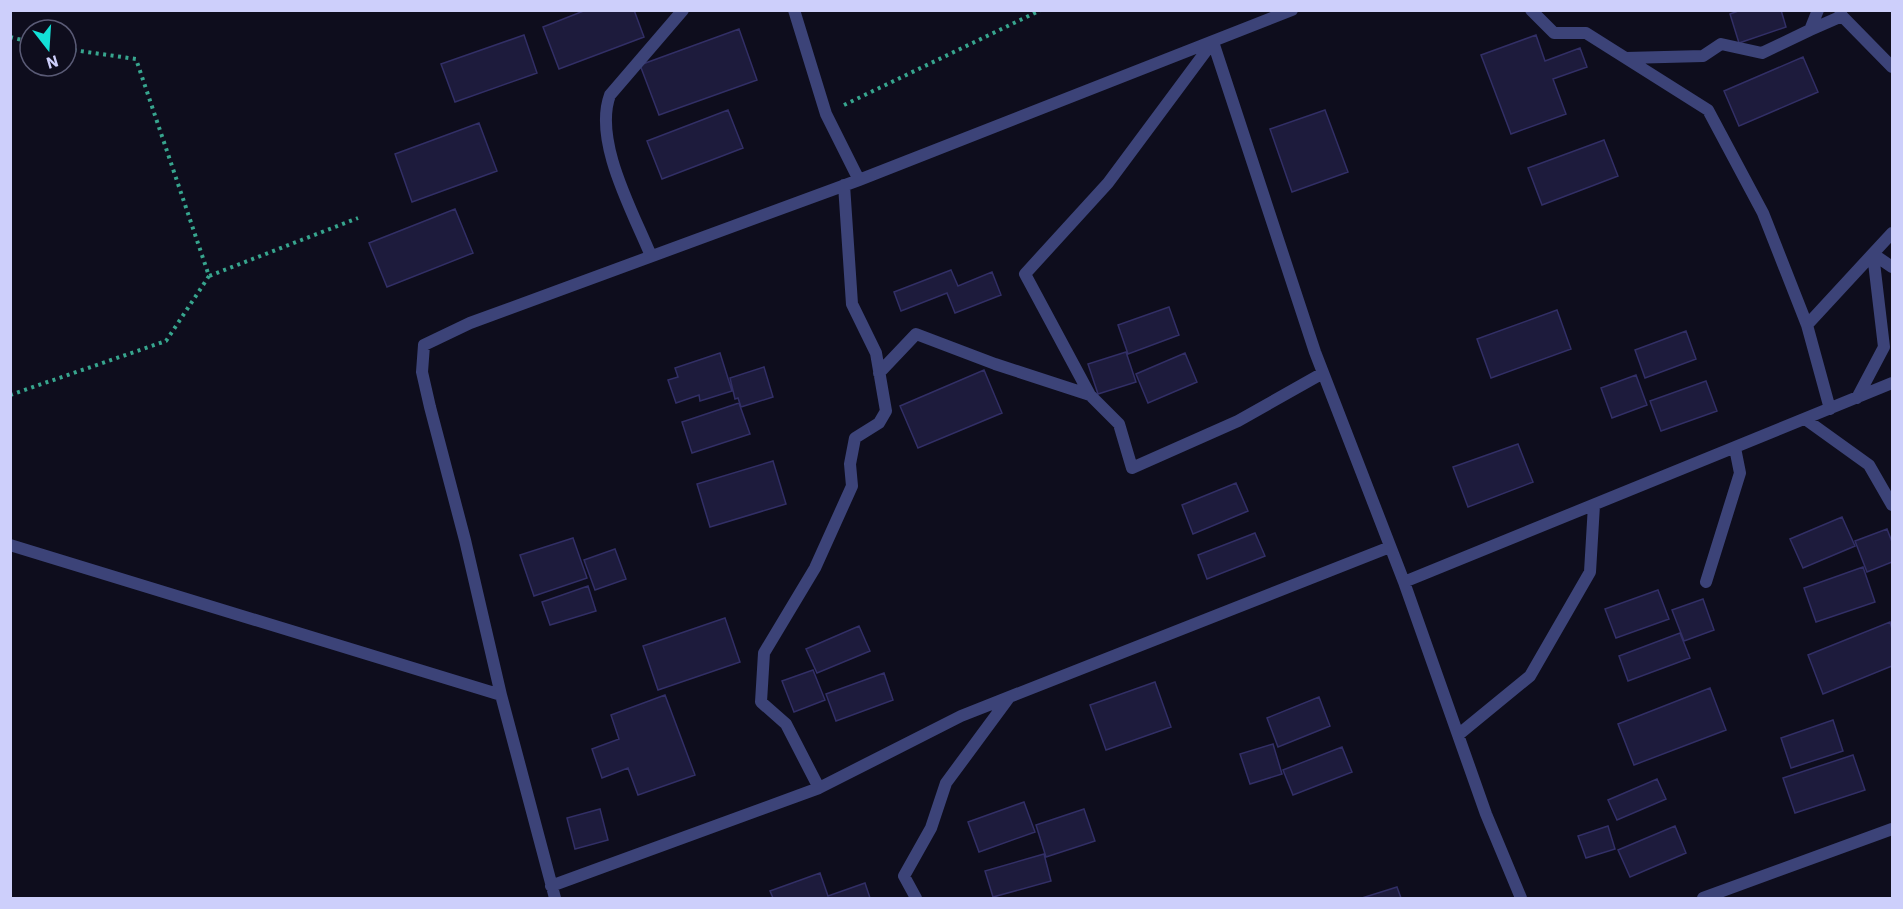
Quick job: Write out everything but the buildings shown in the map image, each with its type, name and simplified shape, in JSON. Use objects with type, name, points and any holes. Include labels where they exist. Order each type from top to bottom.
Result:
[{"type":"street","points":[[651,256],[609,151],[604,127],[605,109],[610,95],[683,10]]},
{"type":"street","points":[[795,10],[826,114],[859,180]]},
{"type":"street","points":[[1292,10],[859,180],[470,323],[424,345],[422,372],[465,540],[501,695],[553,892],[819,788],[961,716],[1390,547]]},
{"type":"street","points":[[1531,10],[1554,33],[1586,33],[1708,110],[1763,213],[1807,325],[1830,409]]},
{"type":"street","points":[[1810,30],[1818,10]]},
{"type":"street","points":[[1625,58],[1703,56],[1721,44],[1762,53],[1841,13],[1893,67]]},
{"type":"street","points":[[1213,42],[1323,373],[1404,582],[1458,735],[1521,898]]},
{"type":"street","points":[[1213,42],[1108,183],[1025,274],[1090,395],[1119,424],[1132,468],[1238,422],[1323,373]]},
{"type":"street","points":[[819,788],[786,724],[761,702],[764,652],[814,568],[852,486],[850,464],[855,438],[879,423],[886,411],[876,353],[852,303],[844,185]]},
{"type":"street","points":[[1807,325],[1893,233]]},
{"type":"street","points":[[1873,254],[1893,267]]},
{"type":"street","points":[[1857,398],[1888,349],[1873,254]]},
{"type":"street","points":[[879,373],[916,334],[995,364],[1090,395]]},
{"type":"street","points":[[1404,582],[1893,383]]},
{"type":"street","points":[[1805,419],[1869,465],[1893,505]]},
{"type":"street","points":[[1706,582],[1740,473],[1735,448]]},
{"type":"street","points":[[1458,735],[1530,676],[1590,572],[1594,506]]},
{"type":"street","points":[[10,545],[501,695]]},
{"type":"street","points":[[916,898],[904,876],[931,828],[946,783],[1009,698]]},
{"type":"street","points":[[1703,898],[1893,829]]},
{"type":"path","points":[[826,114],[1041,10]]},
{"type":"path","points":[[78,51],[136,59],[209,276]]},
{"type":"path","points":[[10,395],[166,341],[209,276],[357,218]]}]
